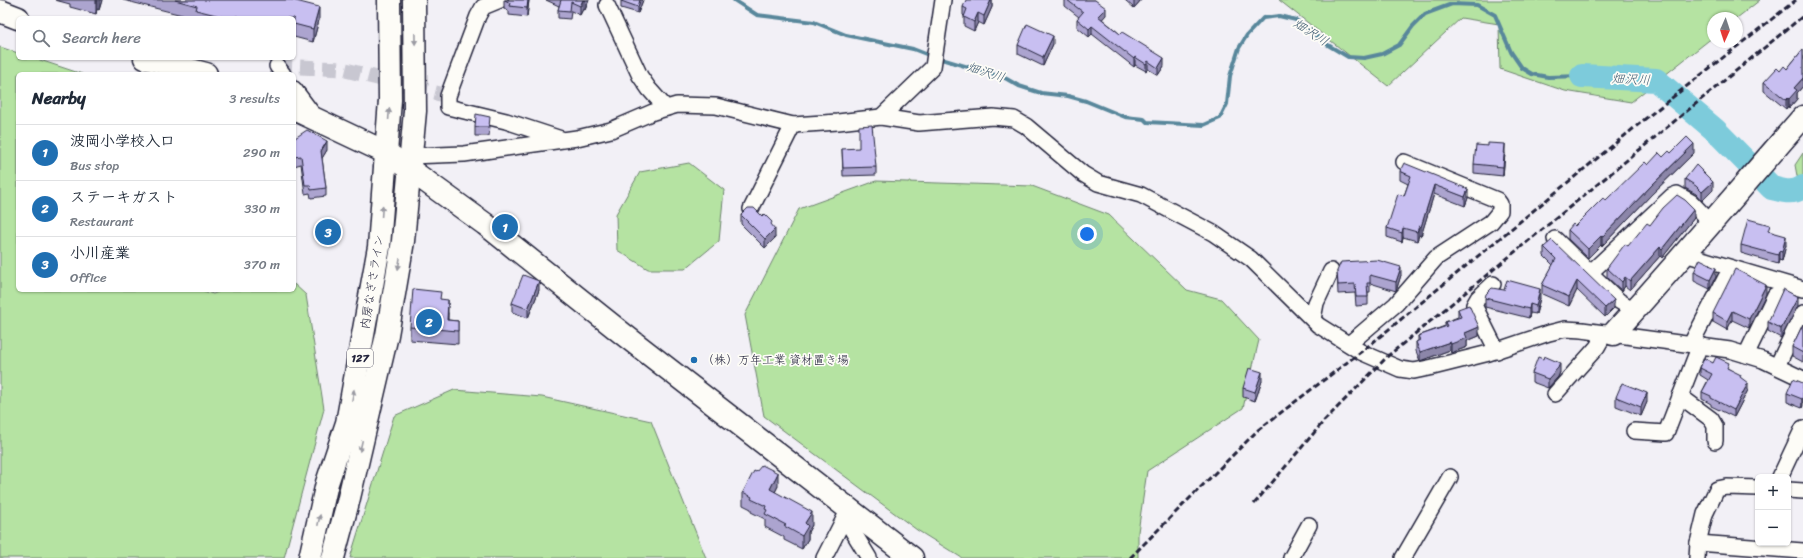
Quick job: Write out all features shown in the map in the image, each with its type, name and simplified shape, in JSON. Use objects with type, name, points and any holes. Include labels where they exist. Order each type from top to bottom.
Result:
[{"type":"main road","name":"内房なぎさライン","points":[[310,558],[327,483],[347,423],[379,247],[390,100],[389,0]]},
{"type":"main road","name":"内房なぎさライン","points":[[334,558],[387,335],[403,241],[409,162],[415,111],[414,0]]},
{"type":"main road","points":[[0,11],[16,17]]},
{"type":"main road","points":[[153,60],[198,72]]},
{"type":"main road","points":[[296,110],[409,162],[629,339],[912,558]]},
{"type":"main road","points":[[1609,333],[1634,310],[1685,254],[1803,117]]},
{"type":"street","points":[[500,0],[483,7],[478,16],[448,96],[448,107],[506,120],[563,140]]},
{"type":"street","points":[[881,117],[933,67],[943,0]]},
{"type":"street","points":[[607,5],[640,76],[648,89],[666,108]]},
{"type":"street","points":[[296,92],[317,120]]},
{"type":"street","points":[[409,162],[563,140],[612,130],[653,112],[677,105],[716,106],[793,125],[881,117],[920,122],[993,117],[1014,119],[1026,126],[1083,174],[1098,183],[1141,195],[1213,233],[1251,259],[1318,325],[1349,344],[1400,370],[1414,371],[1496,351],[1548,333],[1565,329],[1609,333],[1730,350],[1776,366],[1803,379]]},
{"type":"street","points":[[751,209],[793,125]]},
{"type":"street","points":[[1349,344],[1396,304],[1436,258],[1491,222],[1500,210],[1500,204],[1497,200],[1404,162]]},
{"type":"street","points":[[1590,273],[1672,196],[1677,194],[1691,202],[1711,223]]},
{"type":"street","points":[[1555,239],[1619,301],[1634,310]]},
{"type":"street","points":[[1685,254],[1803,289]]},
{"type":"street","points":[[1313,319],[1316,303],[1330,271]]},
{"type":"street","points":[[1634,431],[1666,433],[1680,396],[1695,345],[1726,277]]},
{"type":"street","points":[[1493,284],[1478,298],[1474,305],[1496,351]]},
{"type":"street","points":[[1746,355],[1775,295]]},
{"type":"street","points":[[1776,366],[1803,313]]},
{"type":"street","points":[[1555,394],[1609,333]]},
{"type":"street","points":[[1680,396],[1711,419],[1715,426],[1715,441]]},
{"type":"street","points":[[1781,474],[1803,428]]},
{"type":"street","points":[[1407,557],[1450,477]]},
{"type":"street","points":[[1697,558],[1698,543],[1705,514],[1717,489],[1728,487],[1755,488]]},
{"type":"street","points":[[1791,490],[1803,491]]},
{"type":"street","points":[[824,558],[851,511]]},
{"type":"street","points":[[851,511],[849,525],[869,558]]},
{"type":"street","points":[[1291,558],[1309,525]]},
{"type":"street","points":[[1698,543],[1803,551]]},
{"type":"green space","points":[[1279,0],[1760,0],[1743,13],[1743,12],[1707,12],[1707,42],[1631,102],[1565,91],[1500,69],[1499,24],[1461,18],[1388,86]]},
{"type":"green space","points":[[0,47],[16,52],[16,60],[40,60],[76,72],[16,72],[16,292],[207,292],[213,294],[218,292],[296,292],[296,286],[306,295],[324,409],[284,558],[0,558]]},
{"type":"green space","points":[[1803,153],[1803,179],[1798,181],[1795,165]]},
{"type":"green space","points":[[689,163],[724,190],[719,241],[685,269],[648,269],[617,250],[616,214],[640,172]]},
{"type":"green space","points":[[876,181],[1032,186],[1109,215],[1187,290],[1221,299],[1259,340],[1243,408],[1147,471],[1138,532],[1138,558],[962,558],[917,530],[764,416],[745,315],[799,209]]},
{"type":"green space","points":[[454,390],[542,397],[651,421],[706,558],[350,558],[394,416]]},
{"type":"building","points":[[175,0],[292,0],[319,7],[313,29],[296,25],[296,16],[220,16],[196,10],[197,6]]},
{"type":"building","points":[[505,0],[528,0],[527,8],[509,6],[510,3]]},
{"type":"building","points":[[561,0],[583,0],[580,6],[571,2],[570,11],[558,10]]},
{"type":"building","points":[[621,0],[640,0],[638,7]]},
{"type":"building","points":[[966,0],[991,0],[984,16],[978,13],[974,22],[964,17],[967,9],[963,7]]},
{"type":"building","points":[[1067,0],[1095,0],[1106,8],[1098,16],[1120,34],[1122,32],[1164,58],[1158,68],[1148,61],[1146,64],[1135,57],[1134,59],[1092,26],[1089,29],[1077,19],[1083,12]]},
{"type":"building","points":[[1027,24],[1053,36],[1043,57],[1018,45]]},
{"type":"building","points":[[1803,49],[1803,78],[1794,88],[1797,90],[1789,99],[1788,98],[1786,100],[1764,82],[1777,68],[1780,71],[1784,66],[1787,69]]},
{"type":"building","points":[[476,114],[490,117],[489,127],[475,127]]},
{"type":"building","points":[[872,125],[876,167],[843,168],[842,149],[859,148],[859,126]]},
{"type":"building","points":[[307,130],[327,141],[321,151],[326,188],[311,190],[310,185],[305,185],[301,156],[296,157],[296,137]]},
{"type":"building","points":[[1687,137],[1694,144],[1602,237],[1601,236],[1588,249],[1568,230],[1573,224],[1575,226],[1603,198],[1606,200],[1645,162],[1648,165],[1659,153],[1663,157],[1669,151],[1671,153]]},
{"type":"building","points":[[1488,143],[1505,144],[1503,167],[1474,164],[1476,145],[1488,146]]},
{"type":"building","points":[[1404,163],[1468,189],[1465,197],[1434,185],[1421,227],[1419,226],[1417,232],[1403,228],[1402,233],[1387,228],[1398,194],[1404,196],[1411,176],[1400,171]]},
{"type":"building","points":[[1696,165],[1713,182],[1702,192],[1685,179]]},
{"type":"building","points":[[1677,195],[1685,200],[1694,209],[1662,249],[1660,247],[1630,281],[1625,277],[1622,282],[1607,268],[1625,244],[1628,246],[1647,223],[1650,225],[1663,208]]},
{"type":"building","points":[[748,208],[754,208],[762,216],[764,214],[772,222],[771,224],[775,229],[765,239],[741,215]]},
{"type":"building","points":[[1748,219],[1770,225],[1768,231],[1786,236],[1782,252],[1779,251],[1778,255],[1741,245]]},
{"type":"building","points":[[1552,240],[1614,300],[1605,308],[1577,281],[1569,297],[1542,285],[1556,259],[1544,247]]},
{"type":"building","points":[[1700,259],[1716,268],[1710,280],[1694,272]]},
{"type":"building","points":[[1377,260],[1401,267],[1396,282],[1370,275],[1370,283],[1367,283],[1368,297],[1356,297],[1355,284],[1338,285],[1337,271],[1341,262]]},
{"type":"building","points":[[1735,269],[1766,285],[1749,319],[1732,311],[1727,321],[1713,313]]},
{"type":"building","points":[[523,275],[539,281],[528,309],[512,303]]},
{"type":"building","points":[[1507,280],[1540,289],[1536,306],[1530,304],[1529,309],[1485,298],[1486,294],[1492,288],[1504,290]]},
{"type":"building","points":[[413,289],[441,292],[440,299],[448,300],[447,320],[458,321],[458,331],[410,327]]},
{"type":"building","points":[[1783,289],[1798,297],[1781,329],[1768,322]]},
{"type":"building","points":[[1469,305],[1479,327],[1465,333],[1467,338],[1420,352],[1416,342],[1420,340],[1418,336],[1447,326],[1445,322],[1461,317],[1458,309]]},
{"type":"building","points":[[1803,324],[1803,353],[1792,347]]},
{"type":"building","points":[[1544,356],[1560,363],[1558,368],[1548,379],[1532,373],[1538,357],[1543,359]]},
{"type":"building","points":[[1716,357],[1729,363],[1727,368],[1741,375],[1740,377],[1748,383],[1734,410],[1702,392],[1712,374],[1700,368],[1704,358],[1713,363]]},
{"type":"building","points":[[1249,368],[1262,372],[1255,392],[1243,388]]},
{"type":"building","points":[[1793,379],[1803,383],[1802,399],[1787,393]]},
{"type":"building","points":[[1622,383],[1647,393],[1641,407],[1616,397]]},
{"type":"building","points":[[762,465],[778,473],[770,489],[812,512],[805,523],[808,526],[802,536],[784,526],[786,525],[765,514],[767,510],[765,509],[766,506],[751,499],[752,497],[743,492],[754,471],[756,472]]},
{"type":"waterway","name":"畑沢川","points":[[734,0],[757,15],[814,22],[846,35],[913,49],[931,56]]},
{"type":"waterway","name":"畑沢川","points":[[938,58],[1005,78],[1019,86],[1041,93],[1068,96],[1086,101],[1125,117],[1144,119],[1147,122],[1204,125],[1220,118],[1227,104],[1230,76],[1239,48],[1247,35],[1263,18],[1279,16],[1296,20],[1328,45],[1348,57],[1364,58],[1382,54],[1399,45],[1413,26],[1425,14],[1452,4],[1477,5],[1495,15],[1511,52],[1522,68],[1532,74],[1548,77],[1582,76]]},
{"type":"waterway","name":"畑沢川","points":[[1582,76],[1656,80],[1715,130],[1772,188],[1784,191],[1796,191],[1803,187]]},
{"type":"tunnel","points":[[277,66],[342,69],[448,96]]},
{"type":"railway","points":[[1130,558],[1258,430],[1366,348],[1645,119],[1796,0]]},
{"type":"railway","points":[[1254,504],[1324,421],[1389,355],[1803,16]]},
{"type":"place","name":"波岡小学校入口","points":[[505,227]]},
{"type":"place","name":"小川産業","points":[[328,232]]},
{"type":"place","name":"ステーキガスト","points":[[429,322]]},
{"type":"place","name":"（株）万年工業 資材置き場","points":[[694,360]]}]
